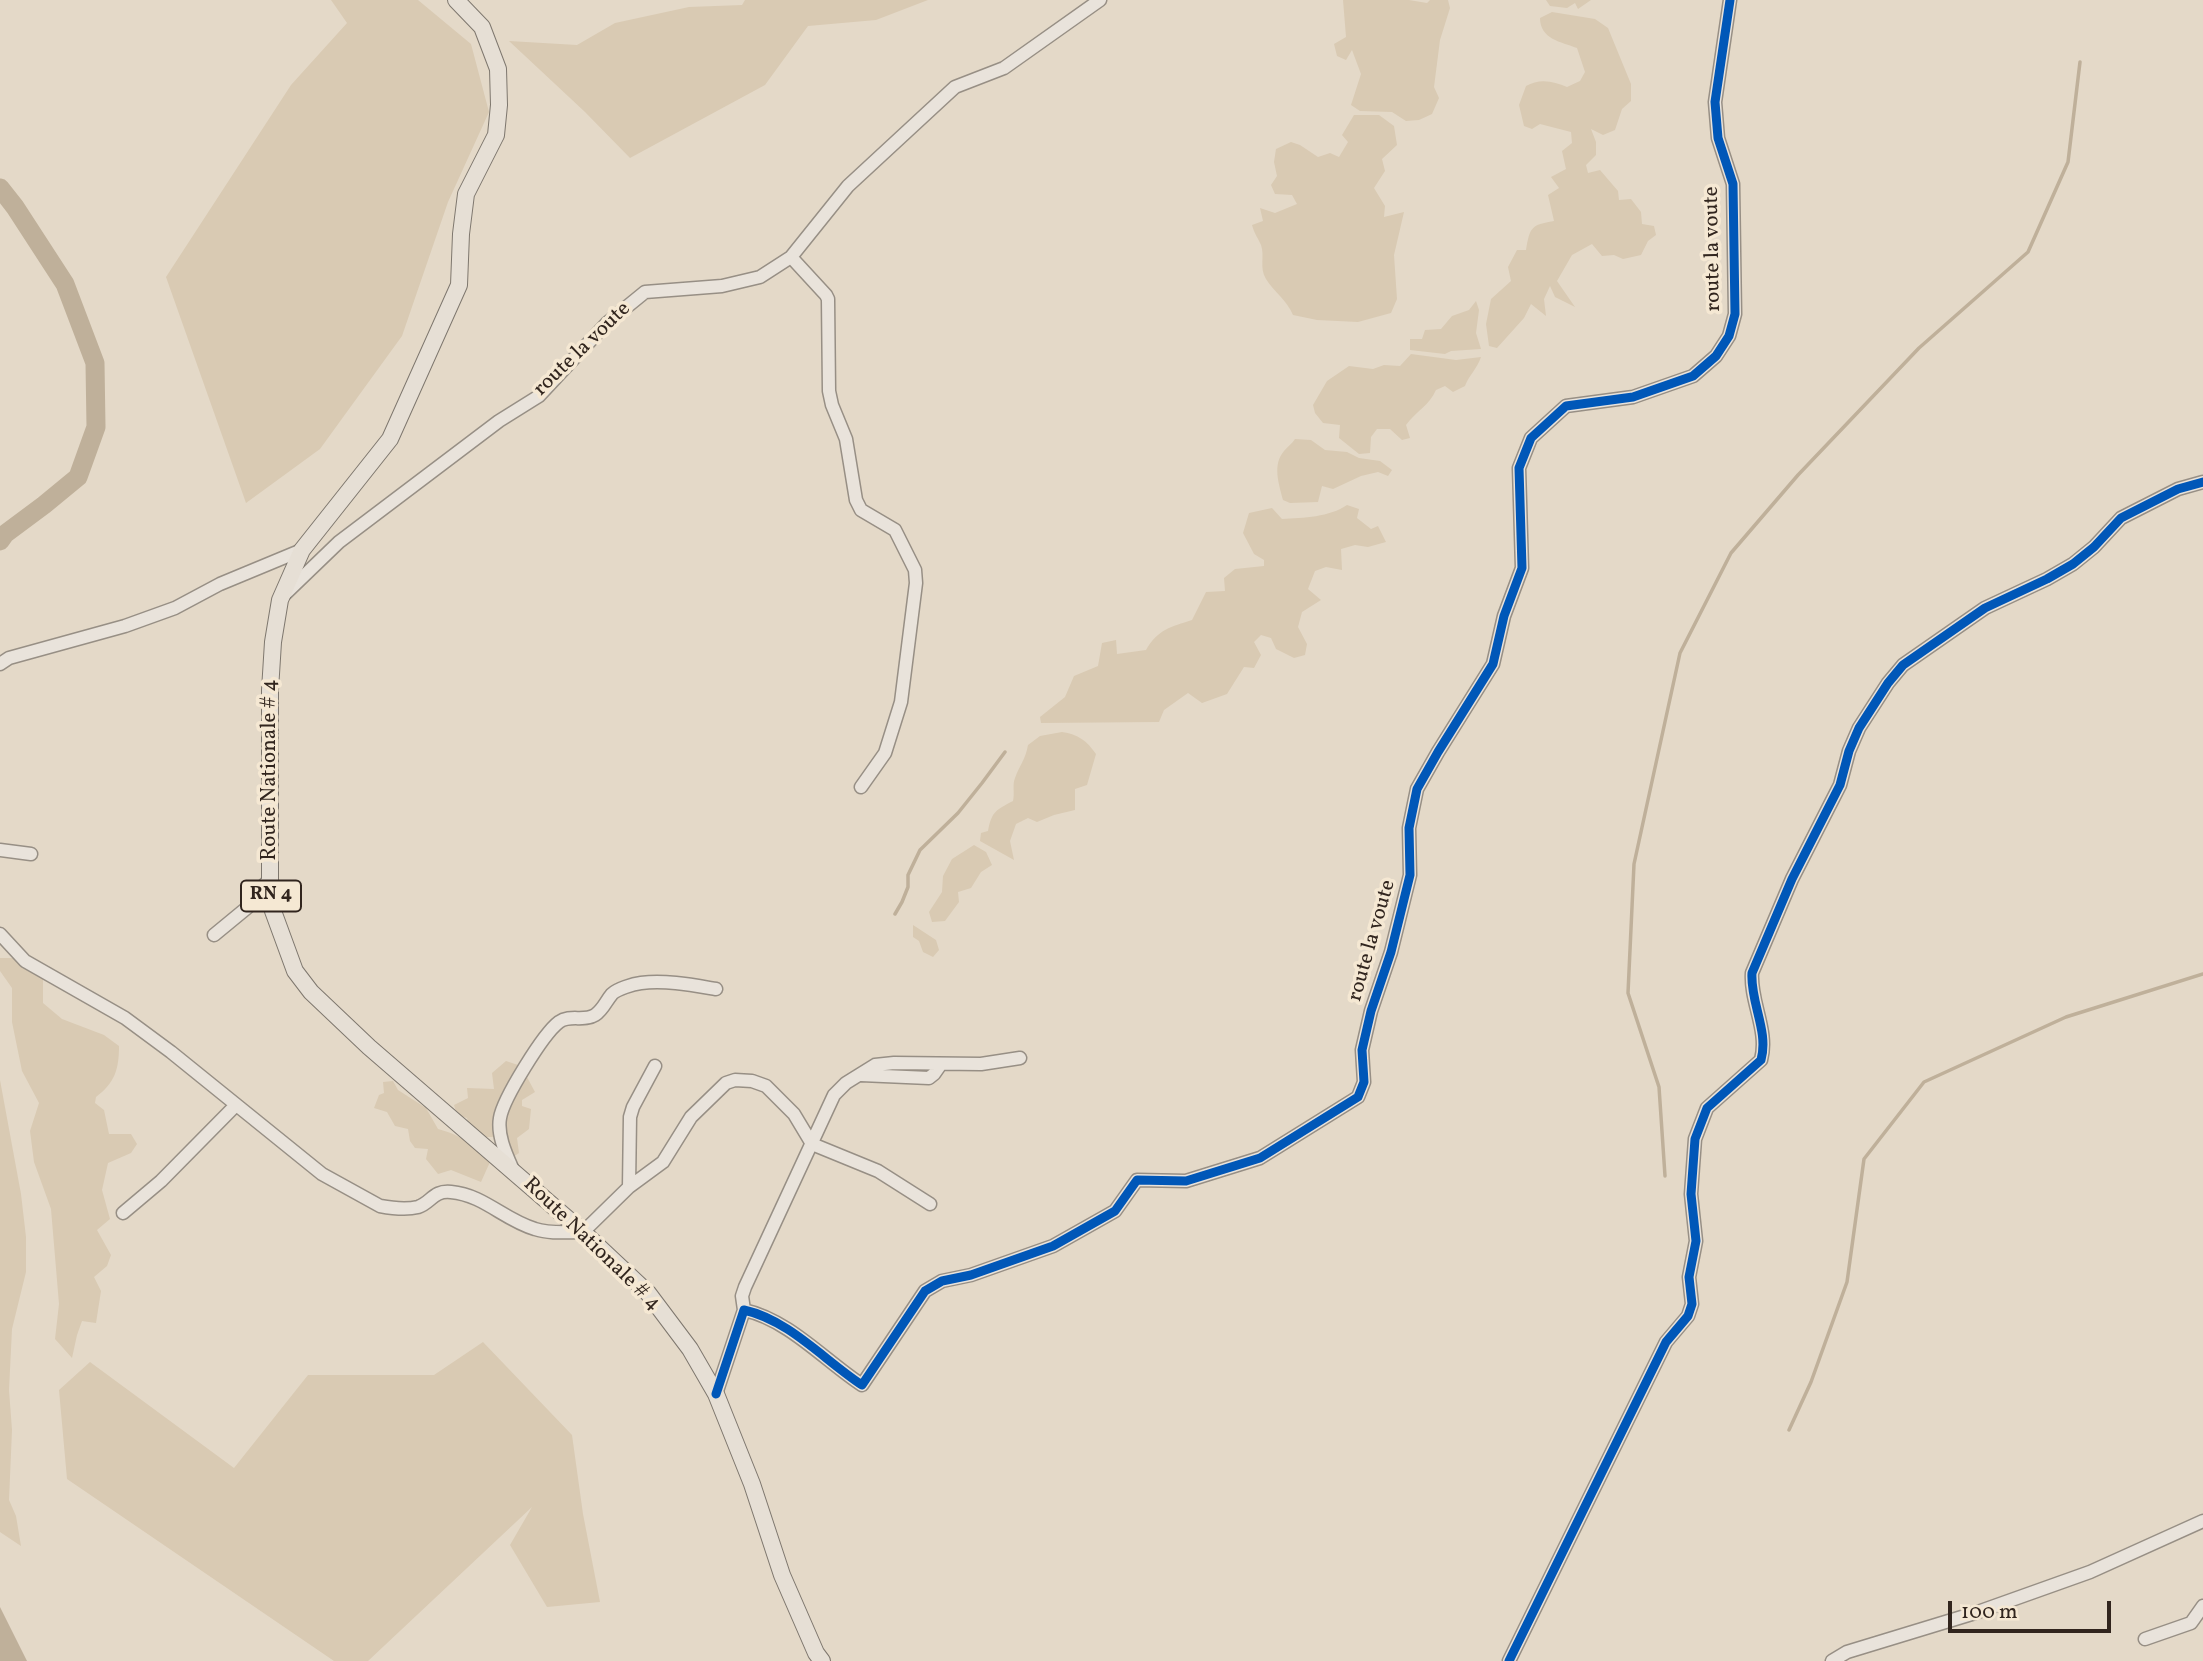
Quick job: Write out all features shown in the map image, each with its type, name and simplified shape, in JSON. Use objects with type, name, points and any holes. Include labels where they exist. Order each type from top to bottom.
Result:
[{"type":"main road","name":"Route Nationale # 4","points":[[456,0],[482,27],[498,69],[496,135],[466,194],[459,285],[390,439],[302,550],[280,600],[273,642],[270,690],[270,878],[273,911],[295,971],[312,992],[369,1047],[583,1232],[648,1293],[690,1349],[716,1394],[752,1484],[782,1575],[822,1661]]},
{"type":"street","name":"route la voute","points":[[280,600],[339,542],[499,421],[539,396],[607,323],[645,292],[722,286],[760,277],[791,257],[848,186],[955,87],[1004,68],[1100,0]]},
{"type":"street","name":"route la voute","points":[[744,1310],[762,1314],[862,1385],[925,1291],[933,1284],[971,1275],[1053,1246],[1115,1211],[1137,1180],[1186,1181],[1260,1158],[1358,1097],[1364,1082],[1362,1050],[1371,1011],[1391,952],[1410,876],[1409,828],[1417,789],[1493,663],[1504,616],[1522,568],[1519,468],[1531,438],[1566,406],[1633,397],[1693,376],[1716,356],[1729,336],[1735,314],[1733,184],[1718,138],[1715,102],[1730,0]]},
{"type":"street","points":[[791,257],[827,295],[829,391],[846,439],[856,500],[862,510],[895,530],[915,570],[915,594],[901,702],[886,753],[861,787]]},
{"type":"street","points":[[1509,1661],[1666,1342],[1690,1312],[1693,1300],[1689,1271],[1696,1241],[1691,1194],[1695,1139],[1707,1108],[1761,1060],[1764,1049],[1751,983],[1752,973],[1792,878],[1840,785],[1849,751],[1859,728],[1903,665],[1986,608],[2073,564],[2094,547],[2121,518],[2178,489],[2203,482]]},
{"type":"street","points":[[0,664],[9,658],[125,626],[175,608],[220,584],[302,550]]},
{"type":"street","points":[[0,850],[31,854]]},
{"type":"street","points":[[214,934],[248,907],[270,878]]},
{"type":"street","points":[[0,934],[25,961],[125,1018],[171,1052],[322,1174],[380,1206],[419,1207],[441,1192],[452,1192],[473,1196],[534,1229],[583,1232],[629,1187],[663,1162],[691,1117],[726,1083],[735,1080],[752,1081],[766,1086],[794,1114],[812,1144],[878,1171],[930,1204]]},
{"type":"street","points":[[514,1172],[503,1147],[500,1119],[507,1100],[534,1053],[560,1021],[593,1016],[602,1009],[614,991],[639,983],[679,983],[716,989]]},
{"type":"street","points":[[716,1394],[744,1310],[742,1296],[745,1287],[834,1096],[846,1083],[875,1065],[981,1064],[1020,1058]]},
{"type":"street","points":[[629,1187],[630,1117],[655,1066]]},
{"type":"street","points":[[123,1213],[161,1181],[235,1106]]},
{"type":"street","points":[[1832,1661],[1847,1652],[1975,1613],[2090,1572],[2203,1521]]},
{"type":"street","points":[[2145,1639],[2190,1623],[2203,1606]]},
{"type":"shaded area","points":[[331,0],[418,0],[471,44],[489,112],[448,202],[402,336],[320,449],[246,503],[166,277],[291,85],[347,23]]},
{"type":"shaded area","points":[[745,0],[928,0],[876,20],[808,26],[765,85],[630,158],[509,41],[577,45],[615,23],[689,7],[742,5]]},
{"type":"shaded area","points":[[1343,0],[1409,0],[1427,3],[1430,0],[1448,0],[1450,8],[1440,40],[1434,87],[1439,98],[1432,114],[1419,120],[1406,121],[1392,112],[1360,111],[1351,105],[1361,74],[1352,50],[1346,60],[1337,56],[1334,44],[1346,37]]},
{"type":"shaded area","points":[[1546,0],[1591,0],[1578,9],[1575,3],[1567,8],[1550,6]]},
{"type":"shaded area","points":[[1552,12],[1595,19],[1608,28],[1631,84],[1631,101],[1622,109],[1615,130],[1603,135],[1591,129],[1596,142],[1596,155],[1586,165],[1588,173],[1600,170],[1618,191],[1619,200],[1631,199],[1641,212],[1642,224],[1654,226],[1656,235],[1648,241],[1641,255],[1623,259],[1614,255],[1602,256],[1592,244],[1572,255],[1557,281],[1575,307],[1555,297],[1550,286],[1544,299],[1546,316],[1531,304],[1524,318],[1497,348],[1489,346],[1486,324],[1491,299],[1511,281],[1508,267],[1517,250],[1526,250],[1533,228],[1554,221],[1548,195],[1559,188],[1551,177],[1566,169],[1562,151],[1572,143],[1571,132],[1540,124],[1532,129],[1524,126],[1519,105],[1526,86],[1546,81],[1567,87],[1580,81],[1585,72],[1577,48],[1552,39],[1544,31],[1540,18]]},
{"type":"shaded area","points":[[1354,115],[1379,115],[1394,126],[1397,145],[1382,159],[1385,171],[1374,188],[1385,206],[1384,217],[1404,212],[1394,255],[1397,299],[1391,313],[1358,322],[1317,320],[1293,315],[1264,275],[1262,249],[1252,225],[1263,221],[1260,208],[1275,213],[1297,204],[1292,195],[1275,194],[1271,185],[1277,176],[1274,162],[1276,149],[1291,142],[1318,157],[1330,153],[1339,157],[1348,142],[1342,135]]},
{"type":"shaded area","points":[[1476,301],[1479,310],[1476,333],[1481,349],[1451,351],[1445,354],[1410,350],[1410,339],[1422,339],[1425,330],[1441,329],[1452,316],[1469,310]]},
{"type":"shaded area","points":[[1411,354],[1456,360],[1481,357],[1465,386],[1453,392],[1445,386],[1436,390],[1406,425],[1410,438],[1402,440],[1390,429],[1377,429],[1371,437],[1370,453],[1359,454],[1339,438],[1340,425],[1323,423],[1315,413],[1313,405],[1327,381],[1349,366],[1373,369],[1384,365],[1400,366]]},
{"type":"shaded area","points":[[1295,439],[1311,440],[1325,450],[1347,452],[1359,458],[1380,461],[1392,470],[1388,476],[1378,472],[1361,476],[1333,489],[1322,486],[1318,502],[1290,503],[1283,500],[1277,468],[1280,456]]},
{"type":"shaded area","points":[[1347,505],[1359,509],[1357,518],[1371,529],[1378,526],[1386,542],[1368,547],[1355,545],[1341,549],[1342,570],[1326,567],[1315,571],[1308,589],[1321,600],[1302,612],[1298,627],[1307,644],[1305,655],[1294,658],[1276,649],[1271,638],[1261,635],[1254,642],[1261,655],[1254,668],[1244,667],[1227,694],[1202,703],[1188,693],[1164,710],[1159,722],[1041,723],[1040,717],[1065,697],[1074,676],[1098,666],[1102,643],[1116,640],[1117,654],[1146,650],[1160,633],[1192,620],[1206,592],[1225,591],[1224,578],[1235,569],[1264,566],[1264,560],[1254,554],[1243,533],[1249,513],[1272,508],[1282,519],[1299,518],[1324,514]]},
{"type":"shaded area","points":[[1062,732],[1082,739],[1096,754],[1087,785],[1075,789],[1075,810],[1037,822],[1028,818],[1016,824],[1010,841],[1014,860],[980,841],[981,833],[988,831],[996,812],[1013,801],[1014,781],[1028,745],[1040,736]]},
{"type":"shaded area","points":[[974,845],[986,852],[992,865],[981,872],[971,888],[958,892],[959,902],[945,921],[932,922],[929,912],[942,892],[943,876],[952,859]]},
{"type":"shaded area","points":[[913,925],[936,940],[939,950],[933,957],[923,952],[919,941],[913,937]]},
{"type":"shaded area","points":[[0,958],[14,958],[43,979],[43,1003],[62,1019],[104,1035],[119,1046],[115,1075],[96,1097],[95,1103],[104,1110],[109,1134],[131,1134],[137,1144],[131,1153],[108,1163],[102,1190],[110,1219],[97,1230],[111,1255],[107,1266],[94,1277],[101,1291],[96,1323],[82,1321],[72,1358],[55,1339],[59,1304],[51,1209],[34,1162],[30,1131],[39,1103],[22,1071],[12,1022],[12,988],[0,971]]},
{"type":"shaded area","points":[[506,1061],[521,1066],[535,1092],[522,1100],[522,1106],[531,1109],[529,1129],[517,1138],[519,1153],[510,1159],[497,1137],[481,1137],[469,1126],[467,1118],[457,1115],[454,1105],[468,1098],[467,1088],[494,1089],[492,1073]]},
{"type":"shaded area","points":[[0,1080],[26,1237],[26,1272],[12,1329],[9,1390],[12,1430],[9,1500],[16,1516],[21,1546],[0,1532]]},
{"type":"shaded area","points":[[393,1081],[398,1090],[426,1108],[438,1129],[467,1141],[490,1162],[481,1182],[451,1170],[438,1174],[426,1159],[428,1149],[415,1148],[410,1141],[408,1129],[395,1126],[387,1112],[374,1108],[379,1095],[384,1093],[383,1082]]},
{"type":"shaded area","points":[[483,1342],[572,1435],[583,1514],[600,1602],[547,1607],[510,1545],[532,1507],[368,1661],[334,1661],[67,1479],[59,1390],[90,1362],[234,1468],[308,1375],[434,1375]]},
{"type":"shaded area","points":[[0,1607],[27,1661],[0,1661]]},
{"type":"waterway","points":[[1665,1176],[1659,1087],[1628,993],[1634,864],[1680,653],[1731,553],[1798,475],[1919,348],[2028,252],[2068,162],[2080,62]]},
{"type":"waterway","points":[[0,188],[65,284],[95,363],[96,427],[78,477],[5,534],[0,541]]},
{"type":"waterway","points":[[895,914],[908,887],[908,875],[920,850],[958,813],[1005,752]]},
{"type":"waterway","points":[[1789,1430],[1811,1382],[1847,1282],[1864,1159],[1924,1082],[2066,1017],[2203,974]]},
{"type":"cycle path","points":[[716,1394],[744,1310],[776,1322],[862,1385],[925,1291],[942,1281],[971,1275],[1053,1246],[1115,1211],[1137,1180],[1186,1181],[1260,1158],[1358,1097],[1364,1082],[1362,1050],[1371,1011],[1391,952],[1410,875],[1409,828],[1417,789],[1493,664],[1504,616],[1522,568],[1519,468],[1531,438],[1566,406],[1633,397],[1693,376],[1716,356],[1729,336],[1735,314],[1733,184],[1718,138],[1715,102],[1730,0]]},
{"type":"cycle path","points":[[1509,1661],[1666,1342],[1688,1316],[1692,1304],[1689,1277],[1696,1241],[1691,1194],[1695,1139],[1707,1108],[1761,1060],[1763,1038],[1752,973],[1792,879],[1840,785],[1849,751],[1859,728],[1903,665],[1985,608],[2073,564],[2094,547],[2121,518],[2178,489],[2203,482]]}]
